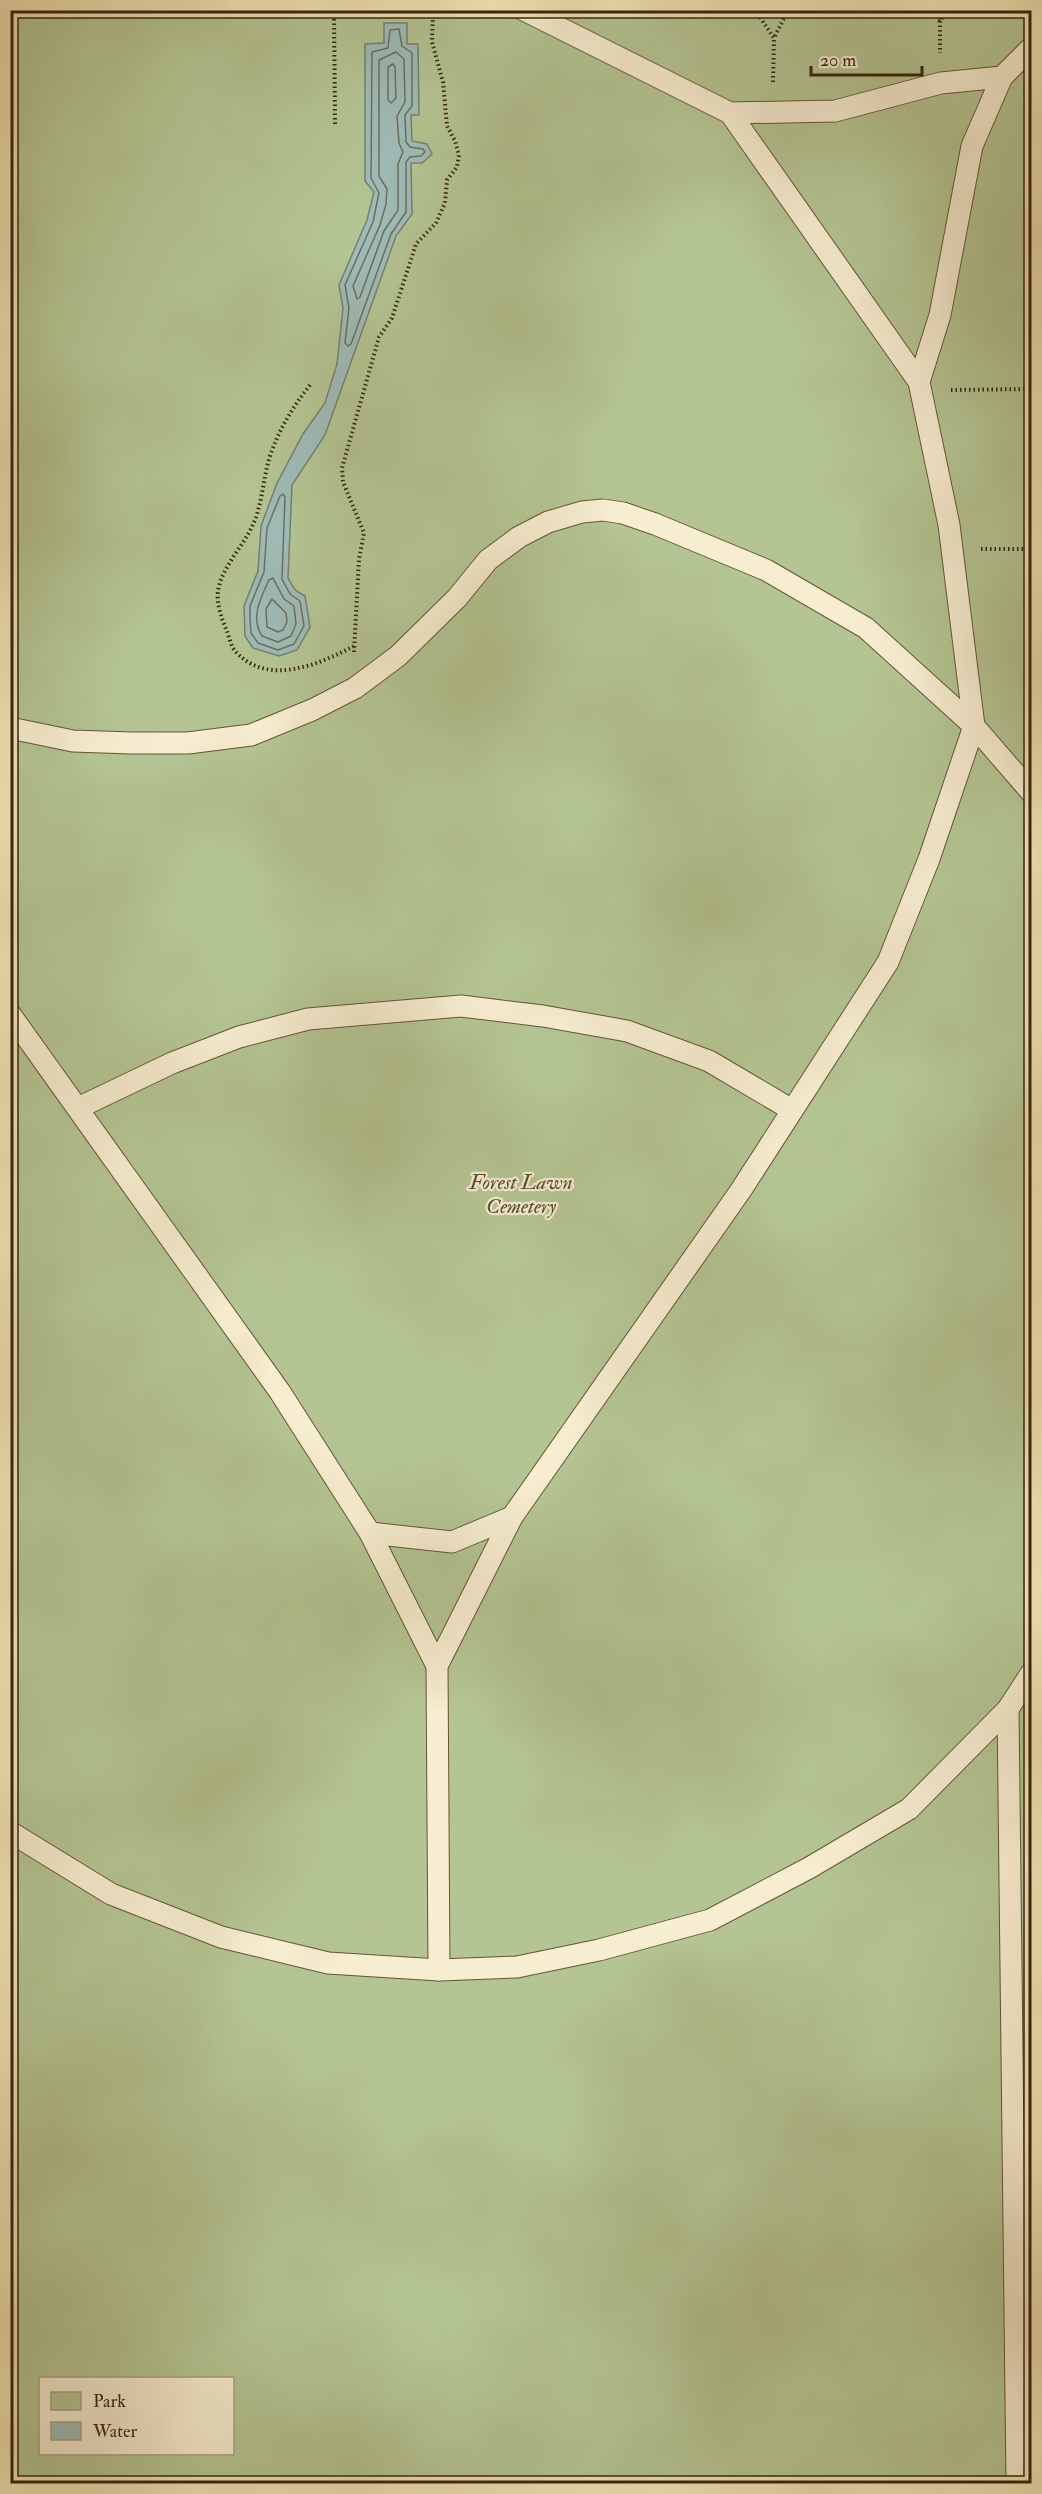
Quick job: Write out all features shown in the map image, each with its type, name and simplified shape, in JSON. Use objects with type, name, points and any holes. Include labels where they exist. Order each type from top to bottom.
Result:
[{"type":"lane","points":[[437,1666],[513,1516],[741,1190],[888,962],[929,859],[974,726],[952,549],[920,386],[730,113],[524,10]]},
{"type":"lane","points":[[920,386],[940,315],[972,146],[1002,77],[1032,47]]},
{"type":"lane","points":[[730,113],[835,111],[941,83],[1002,77]]},
{"type":"lane","points":[[10,728],[73,741],[188,743],[251,735],[312,710],[355,688],[398,656],[457,598],[488,560],[519,537],[548,522],[582,512],[603,510],[623,513],[655,524],[765,570],[866,628],[974,726],[1032,793]]},
{"type":"lane","points":[[80,1107],[172,1063],[239,1037],[319,1018],[462,1006],[543,1016],[627,1031],[709,1061],[792,1110]]},
{"type":"lane","points":[[10,1014],[80,1107],[280,1392],[370,1533],[437,1666],[439,1970]]},
{"type":"lane","points":[[370,1533],[452,1542],[513,1516]]},
{"type":"lane","points":[[10,1832],[111,1894],[220,1937],[328,1963],[439,1970],[517,1967],[599,1950],[710,1920],[809,1868],[909,1809],[1008,1709],[1032,1672]]},
{"type":"lane","points":[[1008,1709],[1017,2484]]},
{"type":"path","points":[[334,10],[334,126]]},
{"type":"path","points":[[355,688],[354,646],[359,559],[364,532],[343,482],[342,468],[379,338],[392,318],[416,244],[436,223],[445,203],[447,180],[457,167],[459,155],[447,126],[443,82],[432,42],[432,10]]},
{"type":"path","points":[[755,10],[774,38]]},
{"type":"path","points":[[772,111],[774,38],[788,10]]},
{"type":"path","points":[[929,10],[940,21],[946,10]]},
{"type":"path","points":[[310,385],[281,428],[270,457],[257,514],[250,532],[224,572],[218,590],[219,606],[235,651],[255,666],[299,669],[354,646]]},
{"type":"path","points":[[920,386],[1032,389]]},
{"type":"path","points":[[952,549],[1032,549]]},
{"type":"green space","name":"Forest Lawn Cemetery","points":[[11,11],[1031,11],[1031,2483],[11,2484]]},
{"type":"water","points":[[384,23],[407,23],[407,44],[418,44],[419,115],[411,115],[412,141],[427,144],[432,154],[422,163],[411,163],[412,214],[396,236],[325,435],[292,485],[288,578],[295,590],[305,596],[310,627],[297,650],[279,656],[253,648],[245,636],[244,606],[258,571],[261,526],[277,483],[303,434],[325,403],[337,364],[343,308],[339,285],[367,220],[374,192],[365,181],[365,44],[384,43]]}]
